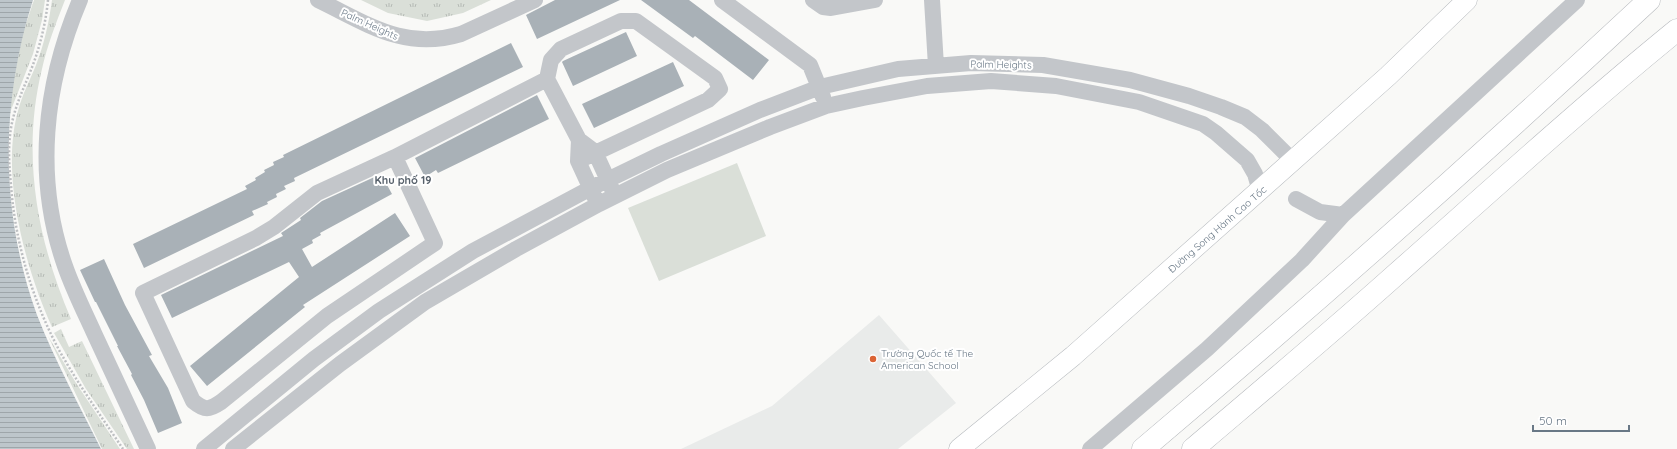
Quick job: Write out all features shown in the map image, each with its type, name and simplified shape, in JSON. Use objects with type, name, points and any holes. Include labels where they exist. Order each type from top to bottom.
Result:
[{"type":"highway","points":[[1143,449],[1370,255],[1649,0]]},
{"type":"highway","points":[[1192,449],[1393,278],[1514,168],[1606,88],[1677,30]]},
{"type":"main road","name":"Đường Song Hành Cao Tốc","points":[[959,449],[1073,356],[1260,191],[1388,76],[1467,0]]},
{"type":"street","points":[[80,0],[63,44],[50,101],[46,145],[50,198],[60,251],[70,280],[148,449]]},
{"type":"street","name":"Palm Heights","points":[[318,0],[389,34],[406,39],[424,40],[449,38],[461,34],[535,0]]},
{"type":"street","points":[[722,0],[810,65],[820,87],[826,106]]},
{"type":"street","points":[[813,0],[823,7],[831,8],[875,0]]},
{"type":"street","points":[[932,0],[936,66]]},
{"type":"street","points":[[1090,449],[1213,344],[1302,260],[1343,215],[1576,0]]},
{"type":"street","points":[[578,161],[595,152],[708,100],[720,89],[714,78],[636,21],[621,21],[561,50],[551,60],[547,79],[579,140],[595,152],[615,196]]},
{"type":"street","name":"Palm Heights","points":[[204,449],[296,374],[379,311],[473,251],[591,188],[760,110],[820,87],[898,69],[971,63],[1043,65],[1130,80],[1189,96],[1221,107],[1245,117],[1271,138],[1293,161]]},
{"type":"street","points":[[395,157],[434,243],[327,316],[212,408],[202,408],[193,401],[143,293],[256,238],[274,227],[318,193],[395,157],[547,79]]},
{"type":"street","name":"Palm Heights","points":[[233,449],[340,364],[425,302],[598,204],[667,170],[770,127],[826,106],[927,86],[991,81],[1056,86],[1139,102],[1203,124],[1216,133],[1247,160],[1256,174],[1260,191]]},
{"type":"street","points":[[579,140],[578,161],[598,204]]},
{"type":"street","points":[[1296,199],[1320,212],[1343,215]]},
{"type":"shaded area","points":[[0,0],[33,0],[22,39],[14,78],[10,118],[9,158],[11,198],[16,237],[25,276],[37,315],[68,383],[101,449],[0,449]]},
{"type":"shaded area","name":"Trường Quốc tế The American School","points":[[879,315],[956,403],[898,449],[681,449],[772,406]]},
{"type":"green space","points":[[34,0],[45,0],[42,20],[33,54],[11,110],[5,136],[12,73],[18,47]]},
{"type":"green space","points":[[52,0],[65,0],[44,60],[36,101],[33,133],[33,165],[41,228],[49,259],[71,319],[52,327],[42,303],[25,250],[18,221],[12,163],[13,136],[18,111],[41,50],[48,25]]},
{"type":"green space","points":[[361,0],[491,0],[463,13],[427,21],[388,13]]},
{"type":"green space","points":[[737,163],[766,236],[659,281],[628,208]]},
{"type":"green space","points":[[61,329],[69,347],[82,341],[134,449],[127,449],[86,389],[54,333]]},
{"type":"green space","points":[[48,336],[76,383],[120,449],[102,449]]},
{"type":"building","points":[[555,0],[620,0],[537,39],[526,15]]},
{"type":"building","points":[[641,0],[689,0],[769,60],[753,80],[695,36],[693,38]]},
{"type":"building","points":[[626,32],[637,56],[573,86],[562,62]]},
{"type":"building","points":[[511,43],[523,67],[294,178],[295,181],[284,186],[286,189],[276,194],[277,197],[267,202],[268,204],[252,211],[254,215],[144,268],[133,244],[247,189],[245,186],[256,180],[255,178],[265,172],[264,170],[274,165],[273,162],[284,157],[283,155]]},
{"type":"building","points":[[673,62],[684,86],[594,128],[582,104]]},
{"type":"building","points":[[537,95],[549,119],[438,173],[436,170],[425,177],[415,158]]},
{"type":"building","points":[[381,174],[392,194],[320,233],[321,235],[312,240],[313,243],[302,249],[312,267],[395,213],[410,236],[303,305],[305,307],[207,386],[190,366],[299,277],[289,262],[172,318],[161,295],[283,236],[281,233],[301,220],[300,218],[322,201]]},
{"type":"building","points":[[104,259],[125,305],[152,355],[149,356],[168,388],[182,423],[158,433],[144,400],[131,375],[132,374],[80,270]]},
{"type":"place","name":"Trường Quốc tế The American School","points":[[873,359]]},
{"type":"district","name":"Khu phố 19","points":[[403,180]]}]
